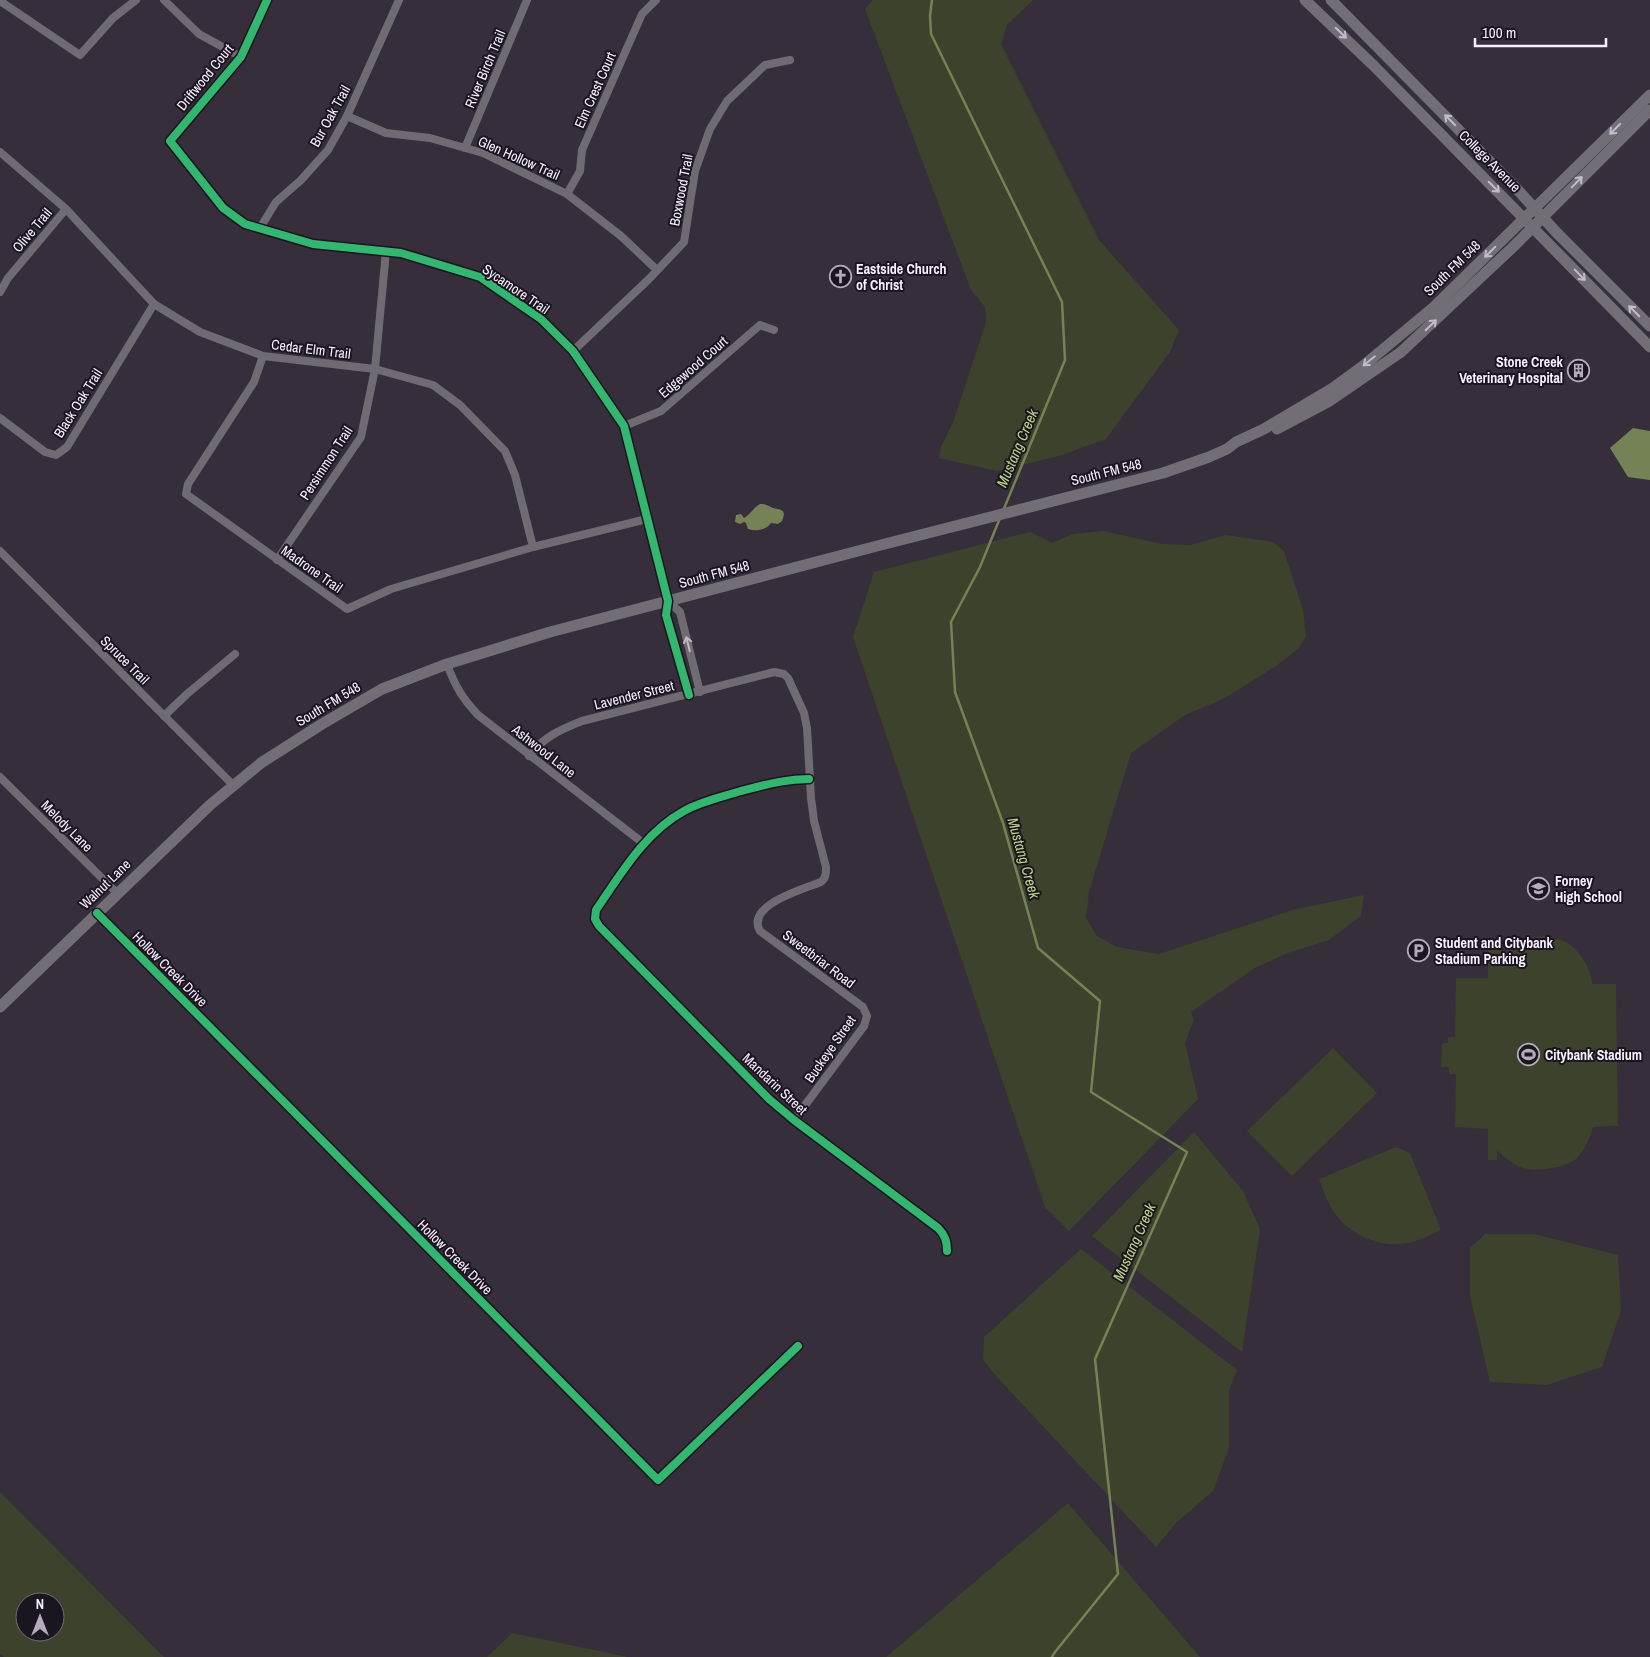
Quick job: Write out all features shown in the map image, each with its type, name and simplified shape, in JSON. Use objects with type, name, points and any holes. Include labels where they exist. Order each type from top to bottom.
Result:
[{"type":"main road","name":"College Avenue","points":[[1305,0],[1373,64],[1650,347]]},
{"type":"main road","name":"College Avenue","points":[[1331,0],[1650,326]]},
{"type":"main road","name":"South FM 548","points":[[233,785],[261,763],[330,719],[382,690],[447,664],[550,632],[1162,473],[1227,449],[1237,449],[1328,402],[1394,357],[1421,334],[1650,95]]},
{"type":"main road","name":"South FM 548","points":[[1539,212],[1650,110]]},
{"type":"main road","name":"Walnut Lane","points":[[0,1007],[97,912],[233,785]]},
{"type":"street","points":[[0,1],[80,55],[113,18],[136,0]]},
{"type":"street","points":[[164,0],[199,34],[241,56]]},
{"type":"street","name":"Driftwood Court","points":[[170,141],[241,56],[267,0]]},
{"type":"street","name":"Bur Oak Trail","points":[[260,228],[276,202],[302,180],[328,150],[347,116],[399,0]]},
{"type":"street","name":"River Birch Trail","points":[[465,148],[527,0]]},
{"type":"street","name":"Elm Crest Court","points":[[567,194],[580,172],[582,150],[642,14],[656,0]]},
{"type":"street","name":"Boxwood Trail","points":[[573,351],[684,242],[695,171],[710,129],[727,101],[765,65],[790,60]]},
{"type":"street","name":"Glen Hollow Trail","points":[[347,116],[386,133],[430,138],[483,153],[567,194],[621,236],[657,270]]},
{"type":"street","name":"Sycamore Trail","points":[[170,141],[223,208],[245,224],[314,244],[401,253],[480,276],[541,319],[573,351],[624,426],[668,601],[666,615],[689,694]]},
{"type":"street","name":"Cedar Elm Trail","points":[[0,152],[66,209],[154,304],[200,332],[263,356],[375,369],[433,385],[460,405],[505,451],[515,475],[533,547]]},
{"type":"street","name":"Olive Trail","points":[[0,292],[8,278],[66,209]]},
{"type":"street","name":"Persimmon Trail","points":[[277,560],[361,437],[375,369],[386,251]]},
{"type":"street","name":"Black Oak Trail","points":[[0,418],[45,452],[56,455],[62,451],[67,447],[154,304]]},
{"type":"street","name":"Edgewood Court","points":[[624,426],[661,412],[760,325],[774,330]]},
{"type":"street","name":"Madrone Trail","points":[[263,356],[254,382],[188,484],[186,494],[347,609],[390,589],[533,547],[648,519]]},
{"type":"street","name":"Spruce Trail","points":[[0,551],[233,785]]},
{"type":"street","name":"Sycamore Trail","points":[[668,601],[680,612],[700,692]]},
{"type":"street","points":[[164,716],[234,654]]},
{"type":"street","name":"Ashwood Lane","points":[[447,664],[455,686],[465,702],[478,715],[643,843]]},
{"type":"street","name":"Lavender Street","points":[[529,756],[538,744],[546,738],[582,721],[774,672],[784,674],[792,684],[804,713],[807,728],[808,779]]},
{"type":"street","name":"Melody Lane","points":[[0,777],[117,893]]},
{"type":"street","points":[[643,843],[669,821],[697,805],[780,780],[808,779]]},
{"type":"street","name":"Sweetbriar Road","points":[[808,779],[814,821],[826,867],[824,879],[780,899],[761,912],[757,921],[760,930],[863,1007],[867,1016]]},
{"type":"street","name":"Mandarin Street","points":[[643,843],[596,910],[595,919],[599,926],[762,1092],[794,1120],[938,1228],[947,1241],[947,1251]]},
{"type":"street","name":"Hollow Creek Drive","points":[[97,912],[658,1480],[798,1346]]},
{"type":"street","name":"Buckeye Street","points":[[794,1120],[864,1026],[867,1016]]},
{"type":"shaded area","points":[[873,0],[1033,0],[1007,25],[1001,44],[1099,240],[1179,330],[1170,352],[1106,439],[1059,456],[997,471],[939,458],[941,447],[953,422],[986,322],[985,307],[971,290],[865,9]]},
{"type":"shaded area","points":[[1633,428],[1650,431],[1650,480],[1628,477],[1610,448]]},
{"type":"shaded area","points":[[760,504],[781,510],[784,514],[782,521],[778,524],[771,523],[764,529],[757,530],[748,529],[744,522],[740,524],[735,522],[736,515],[741,514],[744,518]]},
{"type":"shaded area","points":[[1104,531],[1162,544],[1190,545],[1226,535],[1273,542],[1284,551],[1303,610],[1306,637],[1298,649],[1276,666],[1223,699],[1185,715],[1131,753],[1089,892],[1086,918],[1097,936],[1117,947],[1159,954],[1296,909],[1364,895],[1361,916],[1329,940],[1288,953],[1255,968],[1191,1012],[1194,1020],[1185,1043],[1198,1099],[1069,1231],[1045,1207],[853,637],[874,572],[1030,532],[1052,543],[1073,534]]},
{"type":"shaded area","name":"Citybank Stadium","points":[[1544,936],[1566,942],[1576,950],[1590,973],[1592,984],[1616,984],[1618,1126],[1593,1127],[1586,1146],[1574,1160],[1561,1166],[1536,1170],[1516,1165],[1497,1150],[1497,1160],[1488,1160],[1488,1129],[1455,1127],[1456,1074],[1449,1074],[1449,1067],[1441,1067],[1442,1043],[1448,1043],[1448,1037],[1455,1037],[1456,978],[1488,978],[1488,946],[1501,946],[1501,955],[1521,940]]},
{"type":"shaded area","points":[[1333,1048],[1377,1093],[1292,1176],[1247,1131]]},
{"type":"shaded area","points":[[1194,1132],[1243,1191],[1260,1229],[1242,1352],[1092,1236]]},
{"type":"shaded area","points":[[1396,1147],[1410,1153],[1441,1230],[1412,1242],[1390,1244],[1368,1239],[1348,1228],[1333,1211],[1319,1179]]},
{"type":"shaded area","points":[[1485,1234],[1534,1234],[1618,1255],[1621,1311],[1602,1367],[1547,1385],[1490,1382],[1470,1296],[1470,1248]]},
{"type":"shaded area","points":[[1081,1249],[1237,1370],[1229,1391],[1229,1448],[1213,1491],[1177,1522],[1156,1547],[983,1360],[984,1337]]},
{"type":"shaded area","points":[[0,1492],[164,1657],[4,1657],[0,1653]]},
{"type":"shaded area","points":[[1068,1503],[1200,1657],[886,1657]]},
{"type":"shaded area","points":[[512,1633],[628,1657],[487,1657]]},
{"type":"waterway","name":"Mustang Creek","points":[[932,0],[930,16],[931,34],[1062,302],[1065,360],[1003,511]]},
{"type":"waterway","name":"Mustang Creek","points":[[1000,518],[980,567],[951,622],[955,692],[1003,823],[1038,948],[1100,1001],[1091,1092],[1187,1152],[1095,1359],[1118,1574],[1052,1657]]},
{"type":"cycle path","points":[[267,0],[241,57],[170,141],[223,208],[245,224],[313,244],[401,253],[480,277],[541,319],[573,351],[624,426],[668,601],[666,615],[689,695]]},
{"type":"cycle path","points":[[809,779],[775,783],[719,797],[684,811],[670,820],[645,842],[634,855],[596,910],[595,919],[599,926],[769,1099],[794,1120],[938,1228],[945,1238],[947,1251]]},
{"type":"cycle path","points":[[97,913],[658,1480],[798,1346]]},
{"type":"place","name":"Eastside Church of Christ","points":[[840,277]]},
{"type":"place","name":"Stone Creek Veterinary Hospital","points":[[1579,370]]},
{"type":"place","name":"Forney High School","points":[[1539,889]]},
{"type":"place","name":"Student and Citybank Stadium Parking","points":[[1419,951]]},
{"type":"place","name":"Citybank Stadium","points":[[1529,1055]]}]
